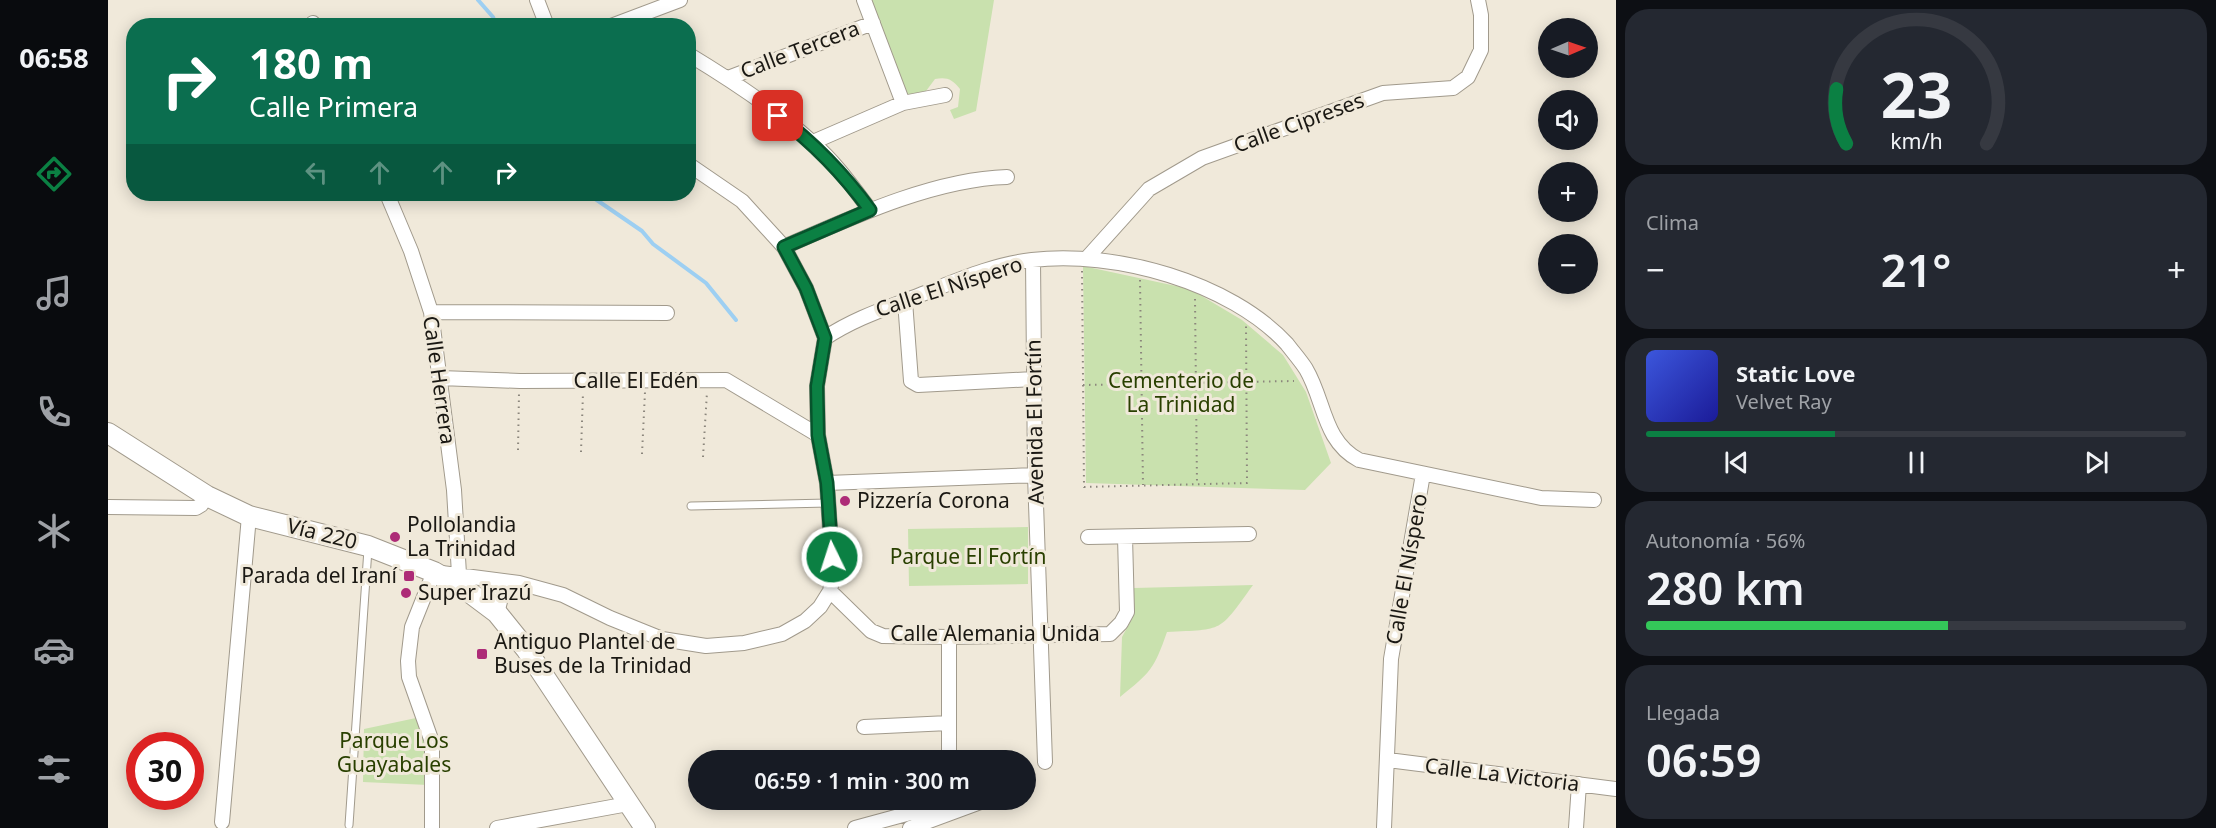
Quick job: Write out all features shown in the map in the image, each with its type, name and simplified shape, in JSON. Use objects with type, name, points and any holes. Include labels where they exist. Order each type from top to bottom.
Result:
[{"type":"main road","name":"Vía 220","points":[[108,433],[207,496],[249,516],[368,546],[434,572],[469,592],[497,613],[526,650],[645,828]]},
{"type":"street","points":[[537,0],[545,18]]},
{"type":"street","points":[[652,18],[680,0]]},
{"type":"street","points":[[864,0],[903,103]]},
{"type":"street","name":"Calle Cipreses","points":[[1085,258],[1149,189],[1202,158],[1383,93],[1454,88],[1468,77],[1481,50],[1481,15],[1478,0]]},
{"type":"street","name":"Calle Tercera","points":[[728,78],[873,23]]},
{"type":"street","points":[[696,59],[728,78],[813,142],[843,174],[870,210]]},
{"type":"street","points":[[813,142],[903,103],[945,95]]},
{"type":"street","points":[[432,828],[432,742],[409,677],[408,661],[412,627],[434,572],[519,584],[563,595],[610,618],[662,639],[706,646],[744,643],[782,633],[805,621],[820,607],[830,591],[833,575],[827,483],[818,435],[817,386],[825,338],[806,288],[784,247],[742,201],[696,169]]},
{"type":"street","points":[[784,247],[870,210],[978,178],[1007,177]]},
{"type":"street","name":"Calle Herrera","points":[[390,201],[411,251],[430,312],[458,531],[459,574]]},
{"type":"street","name":"Calle El Níspero","points":[[825,338],[866,315],[968,277],[1033,260],[1085,258],[1192,282],[1246,310],[1286,343],[1306,370],[1335,441],[1346,453],[1359,460],[1423,474],[1391,659],[1384,828]]},
{"type":"street","name":"Avenida El Fortín","points":[[1033,260],[1035,475],[1045,762]]},
{"type":"street","points":[[905,300],[911,381],[918,385],[1033,379]]},
{"type":"street","points":[[430,312],[667,313]]},
{"type":"street","name":"Calle El Edén","points":[[440,378],[520,381],[726,380],[818,435]]},
{"type":"street","points":[[1423,474],[1540,498],[1594,500]]},
{"type":"street","points":[[827,483],[1035,475]]},
{"type":"street","points":[[108,507],[195,508],[201,506],[207,496]]},
{"type":"street","points":[[222,822],[249,516]]},
{"type":"street","points":[[1088,537],[1249,534]]},
{"type":"street","name":"Calle Alemania Unida","points":[[830,591],[871,631],[883,636],[948,638],[1110,634],[1121,623],[1127,612],[1125,537]]},
{"type":"street","points":[[497,613],[502,594],[519,584]]},
{"type":"street","points":[[948,638],[949,750]]},
{"type":"street","points":[[864,727],[949,723]]},
{"type":"street","name":"Calle La Victoria","points":[[1388,760],[1616,789]]},
{"type":"street","points":[[1576,828],[1579,784]]},
{"type":"street","points":[[497,828],[628,804]]},
{"type":"street","points":[[855,828],[921,810]]},
{"type":"street","points":[[910,828],[958,810]]},
{"type":"lane","points":[[691,506],[828,503]]},
{"type":"lane","points":[[349,825],[368,546]]},
{"type":"path","points":[[1085,258],[1084,487],[1247,483],[1246,310]]},
{"type":"path","points":[[1140,280],[1143,485]]},
{"type":"path","points":[[1195,296],[1197,484]]},
{"type":"path","points":[[642,454],[645,380]]},
{"type":"path","points":[[518,450],[520,381]]},
{"type":"path","points":[[581,452],[584,381]]},
{"type":"path","points":[[702,457],[708,381]]},
{"type":"path","points":[[1083,385],[1294,381]]},
{"type":"green space","points":[[871,0],[994,0],[976,111],[954,119],[950,110],[958,107],[960,89],[952,81],[946,79],[935,79],[926,91],[907,95]]},
{"type":"green space","name":"Cementerio de La Trinidad","points":[[1083,266],[1190,289],[1242,320],[1283,355],[1306,392],[1331,463],[1305,490],[1086,483]]},
{"type":"green space","name":"Parque El Fortín","points":[[1028,527],[1028,584],[909,586],[908,529]]},
{"type":"green space","points":[[1253,585],[1233,612],[1219,625],[1200,630],[1167,632],[1159,654],[1150,669],[1139,682],[1120,697],[1122,637],[1133,617],[1134,588]]},
{"type":"green space","name":"Parque Los Guayabales","points":[[416,718],[425,737],[428,785],[363,782],[364,729]]},
{"type":"waterway","points":[[478,0],[493,18]]},
{"type":"waterway","points":[[598,201],[642,231],[653,244],[706,283],[736,320]]},
{"type":"place","name":"Pizzería Corona","points":[[845,501]]},
{"type":"place","name":"Pollolandia La Trinidad","points":[[395,537]]},
{"type":"place","name":"Parada del Iraní","points":[[409,576]]},
{"type":"place","name":"Super Irazú","points":[[406,593]]},
{"type":"place","name":"Antiguo Plantel de Buses de la Trinidad","points":[[482,654]]},
{"type":"route","points":[[778,116],[813,142],[843,174],[870,210],[784,247],[806,288],[825,338],[819,362],[817,386],[818,435],[827,483],[832,557]]}]
